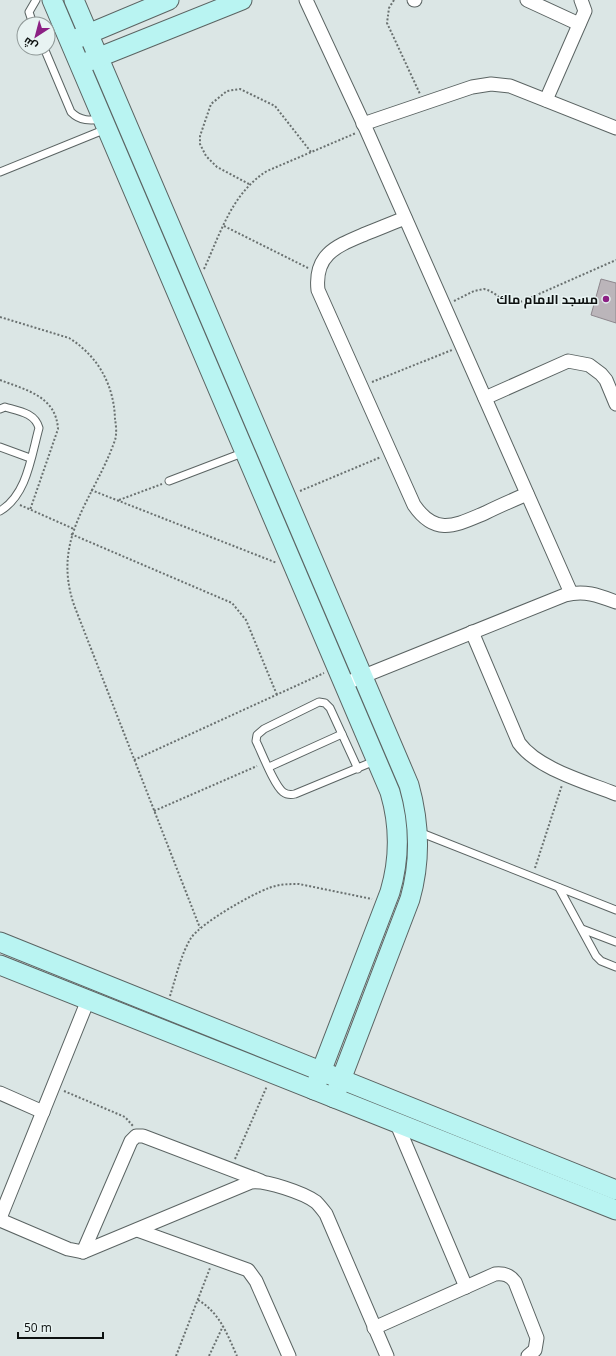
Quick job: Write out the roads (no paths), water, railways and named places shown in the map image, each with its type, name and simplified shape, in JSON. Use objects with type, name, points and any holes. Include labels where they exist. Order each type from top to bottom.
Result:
[{"type":"street","points":[[52,0],[390,792],[398,833],[395,877],[387,902],[314,1090]]},
{"type":"street","points":[[74,0],[363,676],[409,785],[414,801],[418,832],[418,864],[410,899],[334,1098]]},
{"type":"street","points":[[70,41],[169,0]]},
{"type":"street","points":[[80,65],[242,0]]},
{"type":"street","points":[[306,0],[365,126],[571,593]]},
{"type":"street","points":[[527,0],[579,24]]},
{"type":"street","points":[[546,100],[585,11],[581,0]]},
{"type":"street","points":[[365,126],[424,103],[472,87],[491,84],[510,86],[616,128]]},
{"type":"street","points":[[405,218],[337,246],[325,258],[318,273],[318,290],[414,505],[425,517],[439,524],[454,526],[527,494]]},
{"type":"street","points":[[485,398],[568,361],[589,365],[601,374],[606,380],[616,404]]},
{"type":"street","points":[[225,406],[244,398]]},
{"type":"street","points":[[341,676],[363,676],[571,593],[592,593],[616,602]]},
{"type":"street","points":[[472,632],[519,743],[533,758],[566,774],[616,794]]},
{"type":"street","points":[[0,942],[616,1190]]},
{"type":"street","points":[[0,965],[616,1210]]},
{"type":"street","points":[[88,1000],[0,1219],[68,1250],[83,1252],[246,1184],[264,1182]]},
{"type":"street","points":[[0,1093],[43,1112]]},
{"type":"street","points":[[396,1122],[466,1287]]},
{"type":"street","points":[[83,1252],[131,1140],[136,1136],[143,1136],[264,1182],[304,1195],[321,1208],[326,1214],[387,1356]]},
{"type":"street","points":[[137,1230],[245,1268],[251,1272],[289,1356]]},
{"type":"street","points":[[374,1328],[499,1274],[512,1278],[537,1338],[535,1350],[528,1356]]},
{"type":"lane","points":[[30,16],[29,12],[36,0]]},
{"type":"lane","points":[[47,56],[71,112],[78,118],[105,124]]},
{"type":"lane","points":[[0,172],[105,124]]},
{"type":"lane","points":[[0,409],[5,407],[31,415],[39,428],[21,488],[12,502],[0,511]]},
{"type":"lane","points":[[0,447],[30,458]]},
{"type":"lane","points":[[169,481],[245,452]]},
{"type":"lane","points":[[358,769],[330,708],[325,703],[319,702],[260,731],[256,741],[282,791],[290,795],[358,769],[377,760]]},
{"type":"lane","points":[[268,764],[342,734]]},
{"type":"lane","points":[[418,832],[616,910]]},
{"type":"lane","points":[[559,888],[598,959],[616,967]]},
{"type":"lane","points":[[582,930],[616,942]]},
{"type":"place","name":"مسجد الامام ماك","points":[[606,299]]}]
